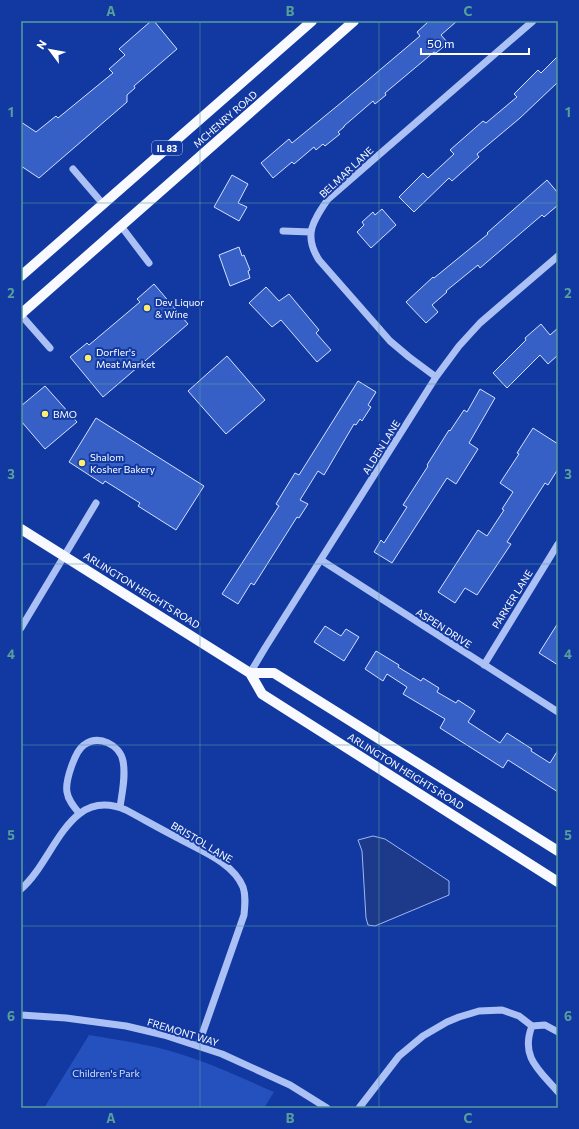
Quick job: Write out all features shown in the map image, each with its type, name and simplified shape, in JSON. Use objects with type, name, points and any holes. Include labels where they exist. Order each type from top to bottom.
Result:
[{"type":"main road","name":"MCHENRY ROAD","points":[[21,276],[312,21]]},
{"type":"main road","name":"MCHENRY ROAD","points":[[21,314],[354,21]]},
{"type":"main road","name":"ARLINGTON HEIGHTS ROAD","points":[[21,528],[250,673],[262,694],[558,882]]},
{"type":"main road","name":"ARLINGTON HEIGHTS ROAD","points":[[250,673],[274,673],[558,851]]},
{"type":"street","name":"BELMAR LANE","points":[[311,232],[319,212],[328,199],[533,21]]},
{"type":"street","points":[[73,169],[103,204]]},
{"type":"street","points":[[121,226],[149,262]]},
{"type":"street","points":[[283,231],[311,232],[313,250],[319,260],[390,341],[436,377]]},
{"type":"street","name":"ALDEN LANE","points":[[250,673],[436,377],[459,346],[480,323],[558,256]]},
{"type":"street","points":[[21,314],[50,348]]},
{"type":"street","points":[[21,628],[96,503]]},
{"type":"street","name":"PARKER LANE","points":[[484,665],[558,544]]},
{"type":"street","name":"ASPEN DRIVE","points":[[321,560],[558,712]]},
{"type":"street","points":[[78,814],[69,799],[66,787],[75,757],[79,750],[89,742],[96,741],[110,743],[118,751],[123,760],[120,807]]},
{"type":"street","name":"BRISTOL LANE","points":[[21,889],[32,877],[66,827],[78,814],[88,808],[99,805],[120,807],[222,863],[232,871],[243,887],[245,906],[241,924],[198,1046]]},
{"type":"street","points":[[359,1108],[399,1056],[423,1036],[459,1017],[479,1011],[502,1010],[519,1016],[532,1026],[545,1025],[558,1032]]},
{"type":"street","name":"FREMONT WAY","points":[[21,1016],[66,1018],[126,1026],[164,1035],[222,1054],[290,1085],[327,1108]]},
{"type":"street","points":[[532,1026],[527,1041],[529,1055],[532,1061],[558,1092]]},
{"type":"green space","name":"Children's Park","points":[[89,1035],[144,1045],[177,1053],[214,1066],[274,1092],[264,1108],[44,1108]]},
{"type":"shaded area","points":[[373,836],[385,839],[449,881],[449,895],[375,926],[368,925],[366,918],[362,851],[358,840]]},
{"type":"building","points":[[151,21],[154,21],[177,49],[134,86],[135,88],[127,95],[127,102],[39,178],[21,166],[21,122],[36,132],[56,116],[58,118],[113,73],[109,69],[125,55],[119,49]]},
{"type":"building","points":[[429,21],[457,21],[441,35],[448,43],[436,53],[434,52],[385,93],[386,95],[375,104],[373,101],[344,126],[338,132],[340,134],[325,146],[323,144],[316,150],[314,147],[294,164],[292,162],[273,178],[261,163],[289,139],[292,143],[342,102],[420,36],[417,32]]},
{"type":"building","points":[[558,56],[558,82],[520,118],[477,154],[479,157],[452,181],[449,178],[414,212],[399,197],[423,173],[428,178],[454,154],[450,150],[483,121],[486,123],[517,97],[514,94],[538,70],[541,73]]},
{"type":"building","points":[[232,175],[248,184],[238,203],[247,207],[239,221],[214,207]]},
{"type":"building","points":[[547,180],[558,193],[558,205],[544,217],[542,215],[480,268],[478,265],[446,291],[447,292],[432,305],[438,312],[426,323],[406,302],[433,277],[434,278],[488,234],[487,233]]},
{"type":"building","points":[[382,209],[396,225],[371,248],[357,232],[364,225],[362,222],[373,212],[375,215]]},
{"type":"building","points":[[239,247],[250,270],[248,271],[250,278],[230,286],[219,255]]},
{"type":"building","points":[[154,284],[188,324],[103,397],[70,357],[87,343],[89,345],[140,302],[137,299]]},
{"type":"building","points":[[266,287],[279,301],[289,294],[319,330],[316,333],[331,350],[317,362],[281,320],[272,327],[249,303]]},
{"type":"building","points":[[541,324],[550,335],[558,328],[558,355],[548,364],[540,355],[507,388],[493,373],[526,340],[525,338]]},
{"type":"building","points":[[227,356],[265,400],[226,434],[188,391]]},
{"type":"building","points":[[358,381],[376,392],[368,405],[371,407],[362,421],[360,419],[356,425],[354,424],[324,475],[318,471],[300,500],[308,504],[299,518],[297,517],[254,585],[251,583],[238,604],[222,594],[279,506],[276,504],[295,473],[299,475]]},
{"type":"building","name":"BMO","points":[[45,386],[77,422],[45,449],[21,421],[21,406]]},
{"type":"building","points":[[480,389],[495,398],[469,443],[478,449],[456,484],[447,478],[392,563],[374,552],[381,540],[384,543],[407,507],[403,505],[449,430],[450,431],[464,410],[467,412]]},
{"type":"building","points":[[96,418],[204,486],[176,530],[138,506],[140,503],[105,481],[103,484],[69,462]]},
{"type":"building","points":[[533,428],[558,444],[558,469],[548,485],[545,483],[507,542],[511,544],[477,595],[465,588],[455,603],[438,592],[478,530],[487,536],[504,510],[502,509],[513,492],[500,483],[519,454],[517,453]]},
{"type":"building","points":[[558,623],[558,665],[539,653]]},
{"type":"building","points":[[325,626],[341,636],[346,629],[359,637],[344,661],[314,642]]},
{"type":"building","points":[[376,651],[421,681],[423,678],[439,688],[437,692],[456,703],[458,700],[475,711],[468,722],[500,743],[507,733],[550,763],[558,750],[558,792],[508,760],[503,768],[440,728],[445,719],[403,694],[407,687],[387,674],[383,681],[365,669]]},
{"type":"place","name":"Dev Liquor & Wine","points":[[147,308]]},
{"type":"place","name":"Dorfler's Meat Market","points":[[88,358]]},
{"type":"place","name":"BMO","points":[[45,414]]},
{"type":"place","name":"Shalom Kosher Bakery","points":[[82,463]]}]
